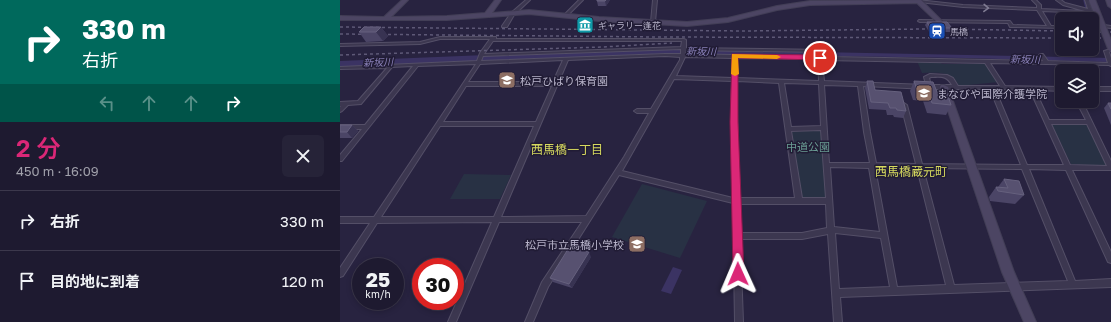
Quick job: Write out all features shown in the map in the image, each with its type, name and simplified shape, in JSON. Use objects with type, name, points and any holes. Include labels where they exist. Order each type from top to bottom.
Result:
[{"type":"street","points":[[385,19],[405,0]]},
{"type":"street","points":[[487,15],[498,0]]},
{"type":"street","points":[[496,14],[504,0]]},
{"type":"street","points":[[505,26],[514,12],[528,0]]},
{"type":"street","points":[[566,15],[581,0]]},
{"type":"street","points":[[653,22],[655,0]]},
{"type":"street","points":[[340,18],[447,18],[514,12],[696,24],[728,20],[804,4],[919,0],[967,7],[1092,12]]},
{"type":"street","points":[[919,0],[943,24],[953,24],[956,21],[1009,22],[1012,26],[1055,27]]},
{"type":"street","points":[[1034,0],[1039,5],[1039,9],[1050,27]]},
{"type":"street","points":[[1058,0],[1060,3],[1080,7],[1092,12]]},
{"type":"street","points":[[1088,0],[1092,12]]},
{"type":"street","points":[[340,68],[566,59],[684,52],[735,56],[1111,64],[1107,50],[1111,49],[1092,0]]},
{"type":"street","points":[[920,21],[939,21]]},
{"type":"street","points":[[1099,23],[1109,27]]},
{"type":"street","points":[[340,45],[420,43],[440,38],[494,38],[492,40]]},
{"type":"street","points":[[492,40],[684,40],[684,52],[672,77],[618,172],[545,285],[529,322]]},
{"type":"street","points":[[340,274],[465,84],[479,62],[481,55],[492,40]]},
{"type":"street","points":[[481,55],[826,51],[829,58]]},
{"type":"street","points":[[1041,55],[1046,62]]},
{"type":"street","points":[[735,56],[734,122],[739,322]]},
{"type":"street","points":[[820,58],[826,165],[838,322]]},
{"type":"street","points":[[452,322],[566,59]]},
{"type":"street","points":[[986,61],[1004,88]]},
{"type":"street","points":[[340,159],[416,65]]},
{"type":"street","points":[[340,110],[343,104],[359,103],[391,66]]},
{"type":"street","points":[[929,87],[926,77],[944,75],[951,79],[956,87]]},
{"type":"street","points":[[672,77],[929,87],[1055,89]]},
{"type":"street","points":[[781,81],[799,201]]},
{"type":"street","points":[[465,84],[554,84]]},
{"type":"street","points":[[860,84],[894,292]]},
{"type":"street","points":[[899,86],[951,289]]},
{"type":"street","points":[[944,87],[1014,286],[1030,322]]},
{"type":"street","points":[[992,88],[1073,285]]},
{"type":"street","points":[[1032,89],[1111,260]]},
{"type":"street","points":[[1099,89],[1111,89]]},
{"type":"street","points":[[826,165],[1111,167],[1083,108]]},
{"type":"street","points":[[637,111],[653,110]]},
{"type":"street","points":[[1047,122],[1090,122]]},
{"type":"street","points":[[438,124],[537,124]]},
{"type":"street","points":[[340,127],[366,126]]},
{"type":"street","points":[[788,129],[824,128]]},
{"type":"street","points":[[618,172],[736,201],[829,201]]},
{"type":"street","points":[[340,220],[588,219]]},
{"type":"street","points":[[738,236],[802,236],[832,230],[884,235]]},
{"type":"street","points":[[836,293],[1111,283]]},
{"type":"green space","points":[[917,61],[938,61],[942,64],[987,64],[999,82],[959,86],[952,77],[948,75],[939,73],[922,73]]},
{"type":"green space","points":[[1052,124],[1083,124],[1090,127],[1106,166],[1071,164]]},
{"type":"green space","name":"中道公園","points":[[819,130],[822,132],[826,197],[823,199],[805,199],[801,197],[791,132]]},
{"type":"green space","points":[[464,174],[511,175],[500,199],[450,199]]},
{"type":"green space","points":[[642,184],[707,201],[680,258],[612,237]]},
{"type":"water","points":[[767,51],[1111,58],[1111,62],[766,55]]},
{"type":"water","points":[[673,267],[682,270],[671,294],[661,291]]},
{"type":"building","points":[[586,20],[591,20],[587,25],[581,25]]},
{"type":"building","points":[[927,22],[947,22],[952,28],[930,28]]},
{"type":"building","points":[[364,27],[381,27],[376,32],[359,32]]},
{"type":"building","points":[[867,81],[873,81],[875,90],[901,92],[906,111],[890,108],[888,103],[871,102]]},
{"type":"building","points":[[914,81],[933,82],[937,92],[947,93],[951,105],[932,103],[928,91],[917,90]]},
{"type":"building","points":[[340,125],[352,125],[347,132],[340,132]]},
{"type":"building","points":[[1004,179],[1019,181],[1024,195],[998,191],[996,187],[1008,188]]},
{"type":"building","points":[[570,246],[589,252],[569,284],[550,278]]},
{"type":"waterway","points":[[1084,0],[1086,8]]},
{"type":"waterway","name":"新坂川","points":[[340,64],[676,50],[781,53]]},
{"type":"railway","points":[[340,27],[743,31],[927,29]]},
{"type":"railway","points":[[948,29],[1055,31]]},
{"type":"railway","points":[[1099,32],[1111,32]]},
{"type":"railway","points":[[340,34],[657,37],[1055,38]]},
{"type":"railway","points":[[1099,38],[1111,38]]},
{"type":"railway","points":[[340,55],[603,47],[672,43]]},
{"type":"slow traffic","points":[[735,74],[735,56],[777,57]]},
{"type":"place","name":"ギャラリー逢花","points":[[585,25]]},
{"type":"place","name":"馬橋","points":[[937,31]]},
{"type":"place","name":"松戸ひばり保育園","points":[[507,80]]},
{"type":"place","name":"まなびや国際介護学院","points":[[924,93]]},
{"type":"place","name":"松戸市立馬橋小学校","points":[[637,244]]},
{"type":"district","name":"西馬橋一丁目","points":[[567,149]]},
{"type":"district","name":"西馬橋蔵元町","points":[[911,171]]},
{"type":"route","points":[[738,274],[734,122],[735,56],[820,58]]}]
